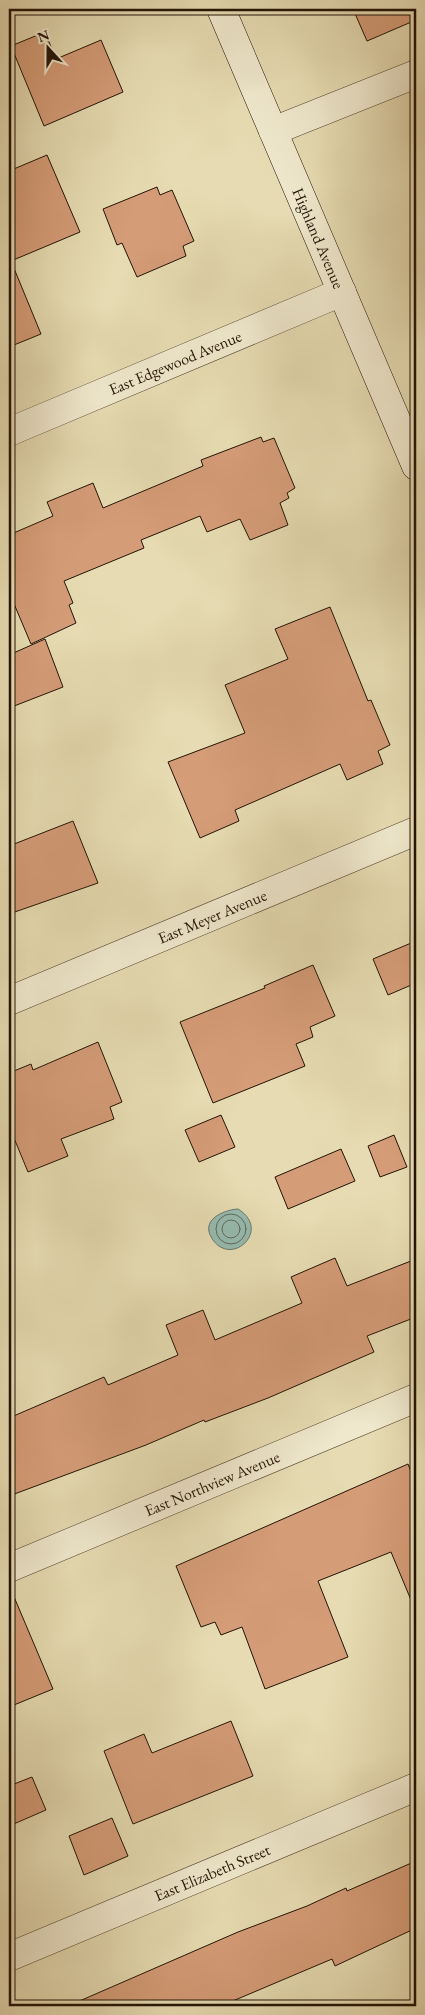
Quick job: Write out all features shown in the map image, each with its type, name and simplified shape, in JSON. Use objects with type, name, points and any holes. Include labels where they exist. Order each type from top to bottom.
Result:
[{"type":"street","name":"Highland Avenue","points":[[221,9],[416,466]]},
{"type":"street","points":[[273,131],[416,74]]},
{"type":"street","name":"East Edgewood Avenue","points":[[9,432],[342,292]]},
{"type":"street","name":"East Meyer Avenue","points":[[9,1001],[416,831]]},
{"type":"street","name":"East Northview Avenue","points":[[9,1568],[416,1398]]},
{"type":"street","name":"East Elizabeth Street","points":[[9,1957],[416,1787]]},
{"type":"water","points":[[238,1209],[247,1217],[251,1226],[250,1235],[238,1248],[230,1250],[221,1247],[213,1240],[209,1233],[209,1227],[214,1218],[219,1214]]},
{"type":"building","points":[[353,9],[416,9],[416,20],[367,41]]},
{"type":"building","points":[[45,32],[56,59],[101,40],[123,92],[44,126],[11,46]]},
{"type":"building","points":[[47,155],[80,232],[11,261],[41,334],[9,347],[9,171]]},
{"type":"building","points":[[157,187],[160,195],[172,190],[194,241],[183,246],[186,256],[137,277],[122,243],[117,245],[103,209]]},
{"type":"building","points":[[261,437],[263,442],[274,438],[295,488],[287,493],[289,498],[280,503],[288,525],[250,540],[240,519],[207,532],[200,516],[141,540],[144,548],[64,581],[73,603],[69,605],[76,623],[31,644],[9,592],[9,535],[53,516],[47,502],[93,483],[103,508],[203,466],[201,460]]},
{"type":"building","points":[[330,607],[368,701],[371,700],[390,745],[378,751],[383,764],[347,780],[340,764],[235,810],[239,821],[200,838],[168,762],[245,733],[225,685],[288,659],[275,629]]},
{"type":"building","points":[[45,639],[63,687],[9,708],[9,655]]},
{"type":"building","points":[[73,821],[98,883],[9,914],[9,846]]},
{"type":"building","points":[[416,941],[416,983],[388,995],[373,959]]},
{"type":"building","points":[[313,965],[335,1016],[310,1027],[313,1037],[296,1044],[305,1066],[213,1103],[180,1022],[265,988],[264,986]]},
{"type":"building","points":[[98,1042],[122,1102],[110,1107],[114,1119],[61,1139],[68,1156],[28,1172],[9,1126],[9,1073],[31,1064],[33,1070]]},
{"type":"building","points":[[221,1115],[235,1147],[199,1162],[185,1130]]},
{"type":"building","points":[[394,1135],[407,1167],[380,1177],[368,1146]]},
{"type":"building","points":[[341,1149],[355,1181],[288,1209],[275,1177]]},
{"type":"building","points":[[335,1258],[347,1286],[416,1259],[416,1317],[367,1336],[374,1352],[268,1398],[205,1422],[204,1420],[146,1445],[9,1496],[9,1418],[104,1377],[108,1385],[178,1355],[166,1325],[203,1310],[215,1340],[302,1303],[291,1277]]},
{"type":"building","points":[[408,1464],[416,1484],[416,1612],[391,1552],[318,1581],[348,1657],[265,1689],[242,1627],[221,1635],[215,1622],[201,1627],[176,1566]]},
{"type":"building","points":[[9,1585],[53,1689],[9,1707]]},
{"type":"building","points":[[231,1721],[253,1776],[133,1824],[104,1751],[144,1734],[152,1753]]},
{"type":"building","points":[[32,1777],[46,1810],[9,1826],[9,1786]]},
{"type":"building","points":[[112,1818],[128,1856],[84,1875],[69,1836]]},
{"type":"building","points":[[416,1861],[416,1928],[335,1966],[332,1959],[221,2006],[68,2006],[238,1932],[307,1906],[346,1888],[347,1891]]}]
